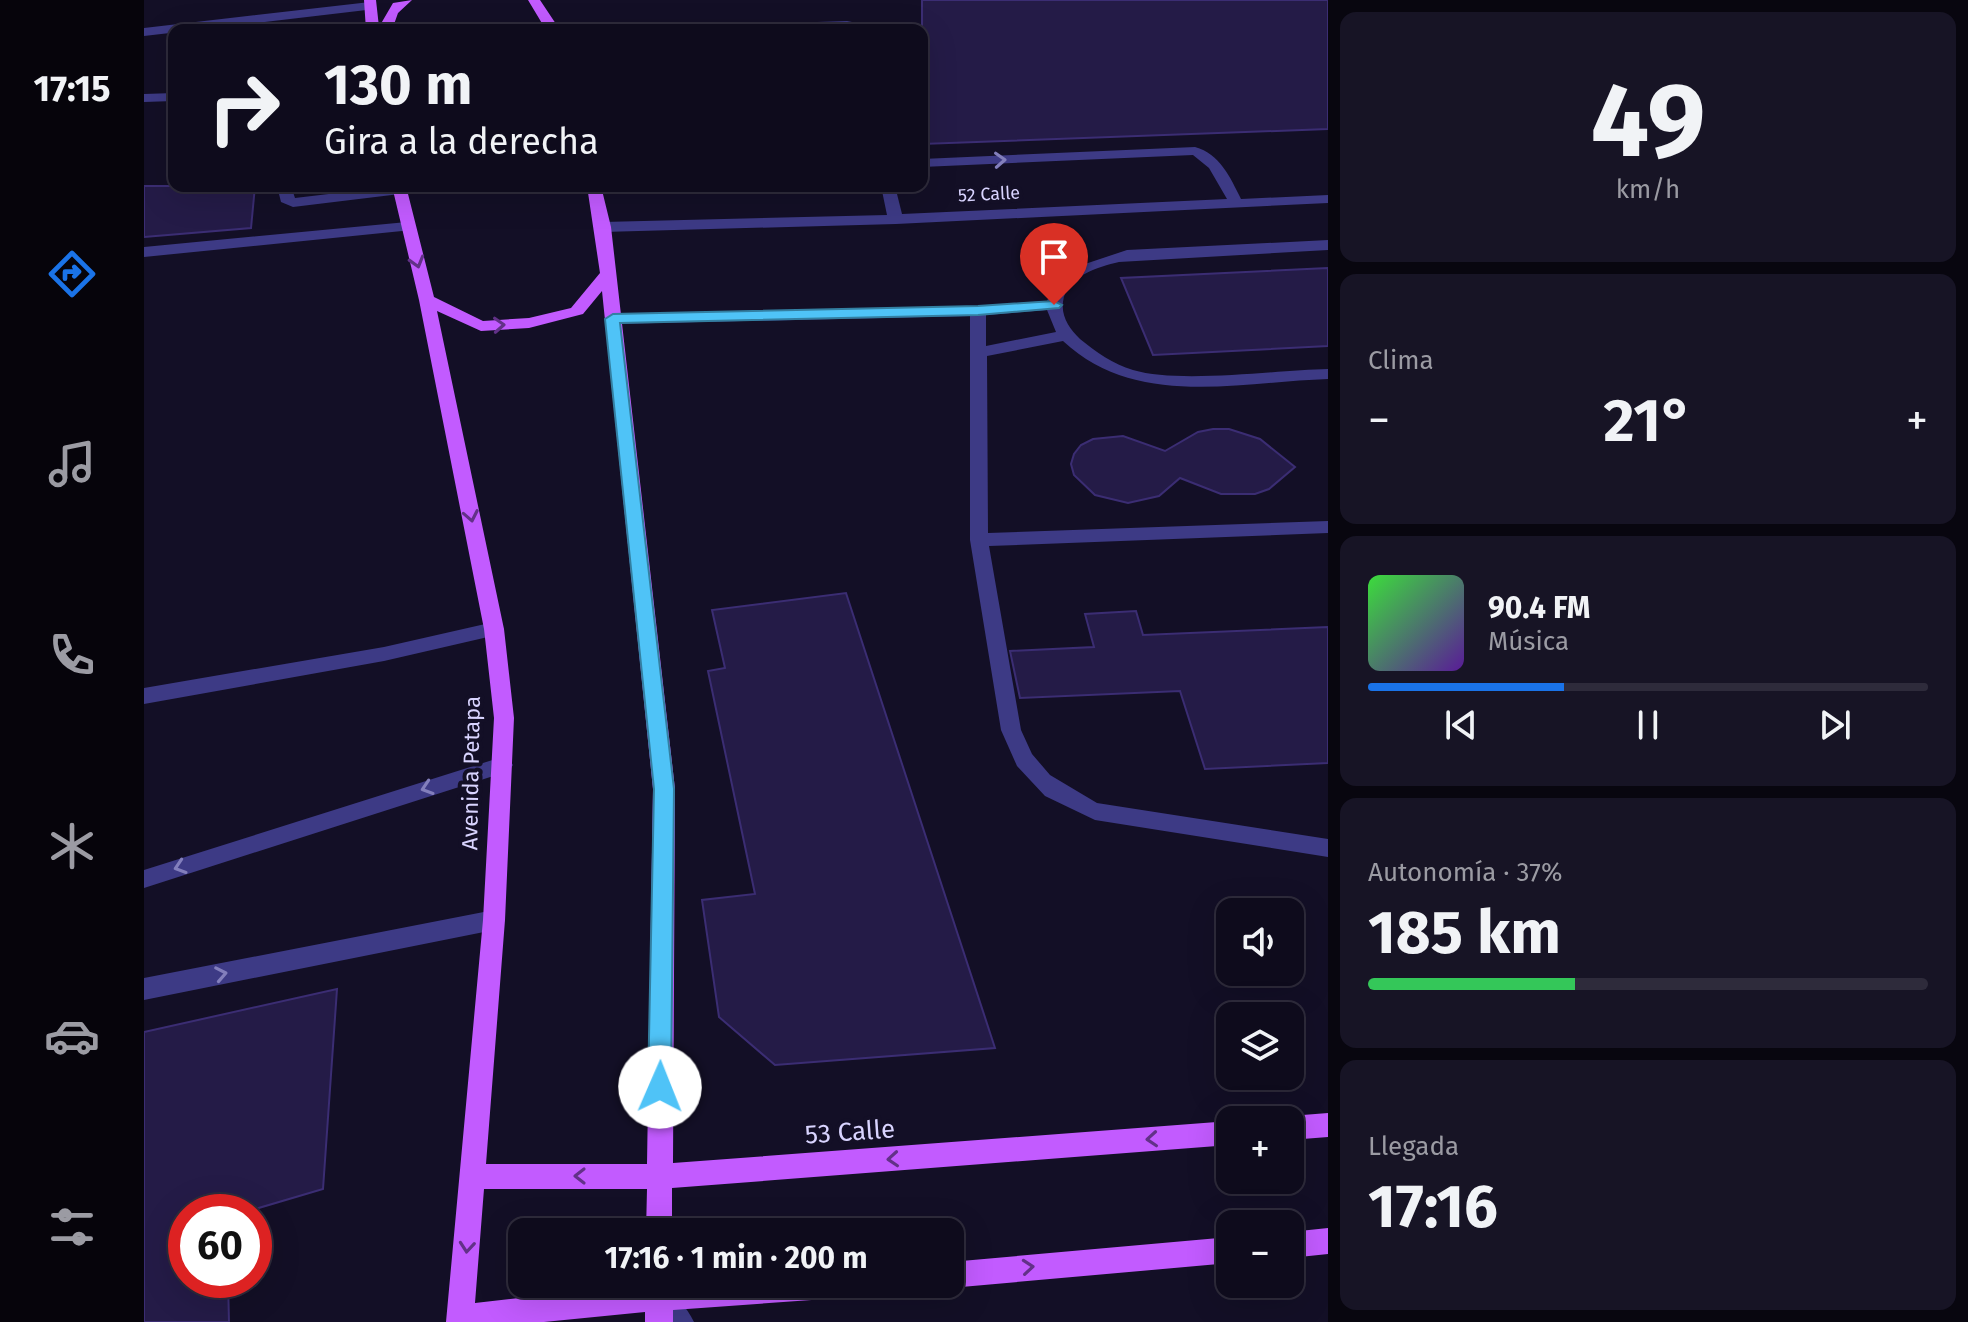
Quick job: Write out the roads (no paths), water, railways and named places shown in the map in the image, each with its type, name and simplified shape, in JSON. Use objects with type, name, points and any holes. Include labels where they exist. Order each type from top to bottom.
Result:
[{"type":"main road","points":[[388,24],[396,4],[406,0]]},
{"type":"main road","points":[[534,0],[552,24]]},
{"type":"main road","points":[[550,1],[555,24]]},
{"type":"main road","points":[[370,3],[372,24]]},
{"type":"main road","name":"Avenida Petapa","points":[[401,192],[427,300],[494,629],[504,718],[494,920],[460,1320]]},
{"type":"main road","points":[[595,192],[603,227],[664,789],[659,1218]]},
{"type":"main road","points":[[427,300],[481,326],[529,323],[577,311],[608,273]]},
{"type":"main road","points":[[1304,1127],[1328,1125]]},
{"type":"main road","name":"53 Calle","points":[[474,1176],[658,1177],[1216,1134]]},
{"type":"main road","points":[[1304,1244],[1328,1241]]},
{"type":"main road","points":[[964,1274],[1216,1251]]},
{"type":"main road","points":[[460,1320],[600,1302],[702,1298]]},
{"type":"lane","points":[[206,24],[370,3]]},
{"type":"lane","points":[[144,32],[168,29]]},
{"type":"lane","points":[[144,98],[168,97]]},
{"type":"lane","points":[[928,163],[1195,151],[1205,154],[1211,161],[1236,203]]},
{"type":"lane","points":[[285,192],[286,199],[293,203],[371,192]]},
{"type":"lane","points":[[889,192],[896,219]]},
{"type":"lane","name":"52 Calle","points":[[603,227],[896,219],[1328,199]]},
{"type":"lane","points":[[144,252],[407,227]]},
{"type":"lane","points":[[1328,245],[1127,255],[1096,262],[1072,274],[1057,292],[1054,305],[1056,317],[1066,335],[1088,354],[1138,377],[1168,381],[1328,374]]},
{"type":"lane","points":[[613,319],[978,311],[1054,305]]},
{"type":"lane","points":[[978,311],[979,540],[1011,730],[1020,756],[1037,779],[1063,798],[1095,811],[1328,848]]},
{"type":"lane","points":[[977,353],[1066,335]]},
{"type":"lane","points":[[979,540],[1328,527]]},
{"type":"lane","points":[[144,696],[380,655],[494,629]]},
{"type":"lane","points":[[144,879],[502,765]]},
{"type":"lane","points":[[144,989],[494,920]]},
{"type":"lane","points":[[659,1302],[680,1322]]}]
